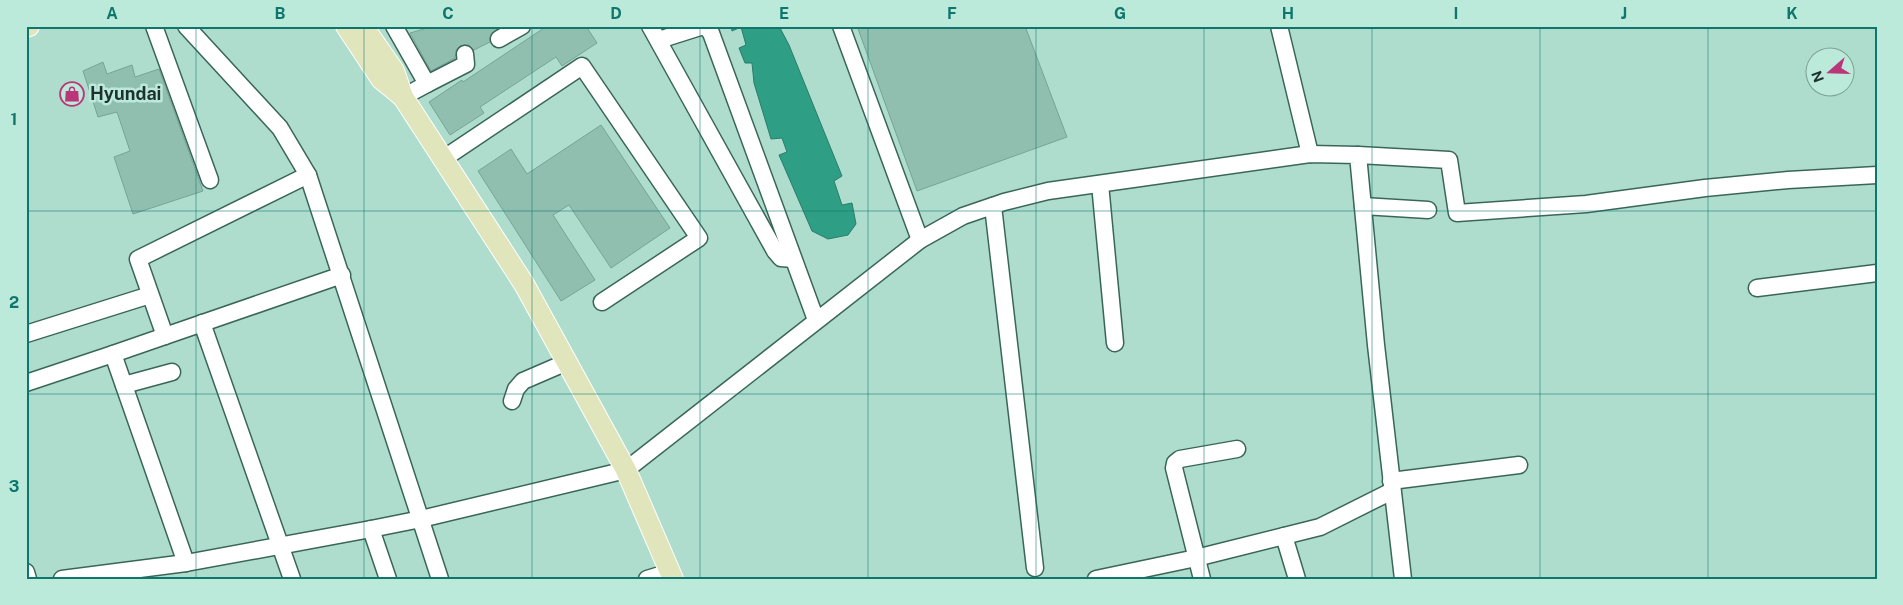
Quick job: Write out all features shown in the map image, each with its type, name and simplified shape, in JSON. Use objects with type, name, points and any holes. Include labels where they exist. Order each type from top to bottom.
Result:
[{"type":"main road","points":[[346,26],[381,79],[403,97]]},
{"type":"main road","points":[[363,26],[394,71],[403,97],[524,284],[626,470],[672,575]]},
{"type":"street","points":[[154,26],[210,180]]},
{"type":"street","points":[[186,26],[280,128],[308,175],[342,274],[440,579]]},
{"type":"street","points":[[394,26],[427,84]]},
{"type":"street","points":[[499,39],[522,26]]},
{"type":"street","points":[[840,26],[920,240]]},
{"type":"street","points":[[1279,26],[1310,154]]},
{"type":"street","points":[[794,259],[781,258],[775,251],[655,33],[706,27],[711,33],[794,259],[816,320]]},
{"type":"street","points":[[403,97],[466,64],[465,54]]},
{"type":"street","points":[[443,159],[582,66],[699,238],[602,302]]},
{"type":"street","points":[[62,579],[186,563],[371,529],[626,470],[920,240],[963,216],[1048,191],[1310,154],[1449,160],[1457,213],[1586,204],[1705,188],[1788,180],[1877,175]]},
{"type":"street","points":[[1358,156],[1375,336],[1403,579]]},
{"type":"street","points":[[165,336],[138,259],[308,175]]},
{"type":"street","points":[[1100,184],[1115,343]]},
{"type":"street","points":[[994,206],[1035,568]]},
{"type":"street","points":[[1363,206],[1428,210]]},
{"type":"street","points":[[1757,288],[1877,273]]},
{"type":"street","points":[[26,383],[342,274]]},
{"type":"street","points":[[26,334],[150,295]]},
{"type":"street","points":[[202,323],[292,579]]},
{"type":"street","points":[[114,354],[186,563]]},
{"type":"street","points":[[512,401],[516,389],[523,381],[567,362]]},
{"type":"street","points":[[124,385],[172,372]]},
{"type":"street","points":[[1202,579],[1174,468],[1175,463],[1180,459],[1237,449]]},
{"type":"street","points":[[1096,579],[1196,558],[1320,527],[1392,486],[1519,465]]},
{"type":"street","points":[[371,529],[388,579]]},
{"type":"street","points":[[1284,536],[1297,579]]},
{"type":"street","points":[[26,572],[28,579]]},
{"type":"street","points":[[647,579],[672,575]]},
{"type":"shaded area","points":[[731,26],[779,26],[789,45],[842,176],[834,181],[842,205],[852,203],[856,224],[848,235],[828,239],[812,231],[779,155],[787,152],[782,138],[771,139],[754,83],[752,63],[745,63],[739,48],[746,45],[741,27],[732,31]]},
{"type":"building","points":[[434,26],[501,26],[491,34],[490,42],[474,50],[469,45],[460,46],[456,50],[455,58],[431,71],[410,33]]},
{"type":"building","points":[[547,26],[586,26],[597,43],[562,66],[556,57],[480,107],[484,113],[450,135],[429,102],[462,80],[463,82]]},
{"type":"building","points":[[857,26],[1025,26],[1067,137],[917,191]]},
{"type":"building","points":[[103,62],[107,74],[132,65],[135,77],[159,69],[203,191],[133,214],[114,157],[130,151],[117,112],[98,117],[83,71]]},
{"type":"building","points":[[601,125],[670,228],[611,268],[569,205],[553,215],[595,280],[561,301],[478,171],[511,149],[527,174]]},
{"type":"place","name":"Hyundai","points":[[72,94]]}]
